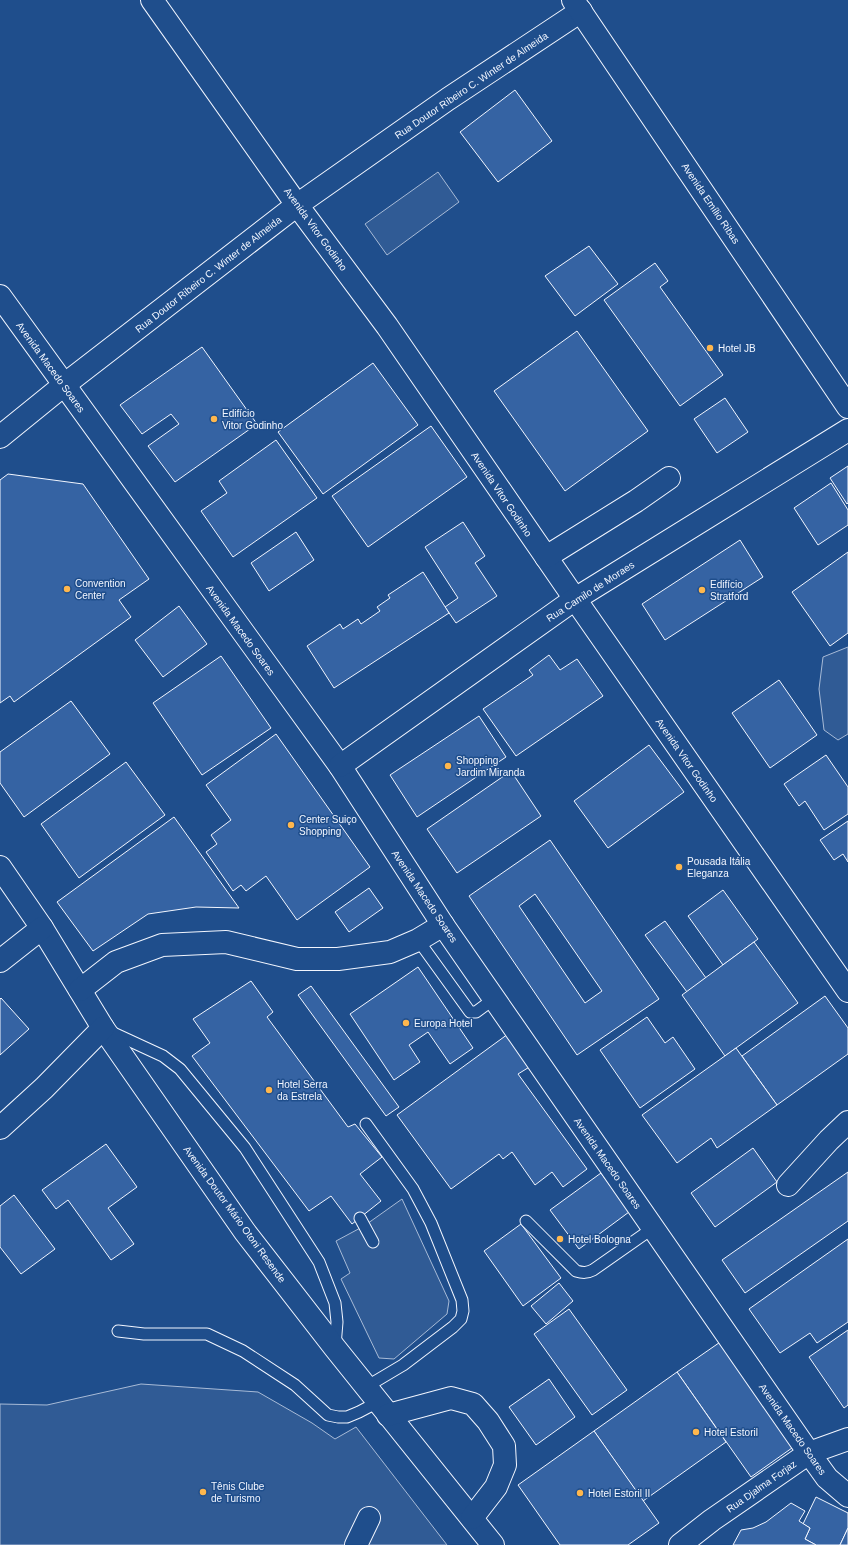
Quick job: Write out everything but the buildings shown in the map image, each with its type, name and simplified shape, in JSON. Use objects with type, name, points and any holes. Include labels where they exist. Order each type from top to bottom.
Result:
[{"type":"street","name":"Avenida Vitor Godinho","points":[[152,0],[297,205],[387,326],[848,991]]},
{"type":"street","name":"Rua Doutor Ribeiro C. Winter de Almeida","points":[[0,437],[64,385],[297,205],[448,99],[577,5]]},
{"type":"street","name":"Avenida Emílio Ribas","points":[[577,5],[848,407]]},
{"type":"street","name":"Avenida Macedo Soares","points":[[0,296],[340,766],[443,925],[809,1453],[827,1478],[848,1496]]},
{"type":"street","name":"Rua Camilo de Moraes","points":[[340,766],[575,599],[848,430]]},
{"type":"street","points":[[546,557],[636,501],[669,478]]},
{"type":"street","name":"Avenida Doutor Mário Otoni Resende","points":[[0,867],[42,928],[103,1028],[245,1232],[335,1348],[493,1545]]},
{"type":"street","points":[[80,990],[116,962],[162,946],[226,942],[297,959],[338,959],[390,952],[418,940],[443,925]]},
{"type":"street","points":[[0,961],[42,928]]},
{"type":"street","points":[[0,1128],[44,1088],[103,1028]]},
{"type":"street","points":[[788,1185],[829,1140],[848,1122]]},
{"type":"street","points":[[377,1401],[451,1398],[473,1404],[488,1421],[504,1446],[505,1465],[496,1486],[472,1518]]},
{"type":"street","name":"Rua Djalma Forjaz","points":[[680,1545],[712,1520],[809,1453],[848,1439]]},
{"type":"street","points":[[356,1545],[369,1518]]},
{"type":"lane","points":[[418,940],[470,1012],[476,1012],[495,998]]},
{"type":"lane","points":[[103,1028],[163,1056],[180,1069],[245,1148],[319,1262],[335,1303],[337,1322],[335,1348]]},
{"type":"lane","points":[[118,1331],[144,1334],[207,1334],[243,1351],[295,1385],[328,1415],[347,1417],[377,1401],[403,1364],[453,1327],[461,1319],[463,1311],[462,1300],[431,1223],[413,1189],[366,1124]]},
{"type":"lane","points":[[360,1218],[374,1242]]},
{"type":"lane","points":[[526,1221],[576,1271],[581,1273],[588,1273],[593,1270],[653,1228]]},
{"type":"shaded area","points":[[438,172],[459,202],[387,255],[365,224]]},
{"type":"shaded area","points":[[848,647],[848,734],[838,740],[824,730],[819,689],[823,657]]},
{"type":"shaded area","points":[[402,1199],[449,1301],[447,1314],[394,1359],[379,1358],[341,1279],[350,1273],[336,1241],[364,1226]]},
{"type":"shaded area","name":"Tênis Clube de Turismo","points":[[141,1384],[258,1392],[312,1423],[335,1439],[356,1427],[447,1545],[0,1545],[0,1404],[47,1405]]},
{"type":"place","name":"Hotel JB","points":[[710,348]]},
{"type":"place","name":"Edifício Vitor Godinho","points":[[214,419]]},
{"type":"place","name":"Convention Center","points":[[67,589]]},
{"type":"place","name":"Edifício Stratford","points":[[702,590]]},
{"type":"place","name":"Shopping Jardim Miranda","points":[[448,766]]},
{"type":"place","name":"Center Suiço Shopping","points":[[291,825]]},
{"type":"place","name":"Pousada Itália Eleganza","points":[[679,867]]},
{"type":"place","name":"Europa Hotel","points":[[406,1023]]},
{"type":"place","name":"Hotel Serra da Estrela","points":[[269,1090]]},
{"type":"place","name":"Hotel Bologna","points":[[560,1239]]},
{"type":"place","name":"Hotel Estoril","points":[[696,1432]]},
{"type":"place","name":"Tênis Clube de Turismo","points":[[203,1492]]},
{"type":"place","name":"Hotel Estoril II","points":[[580,1493]]}]
